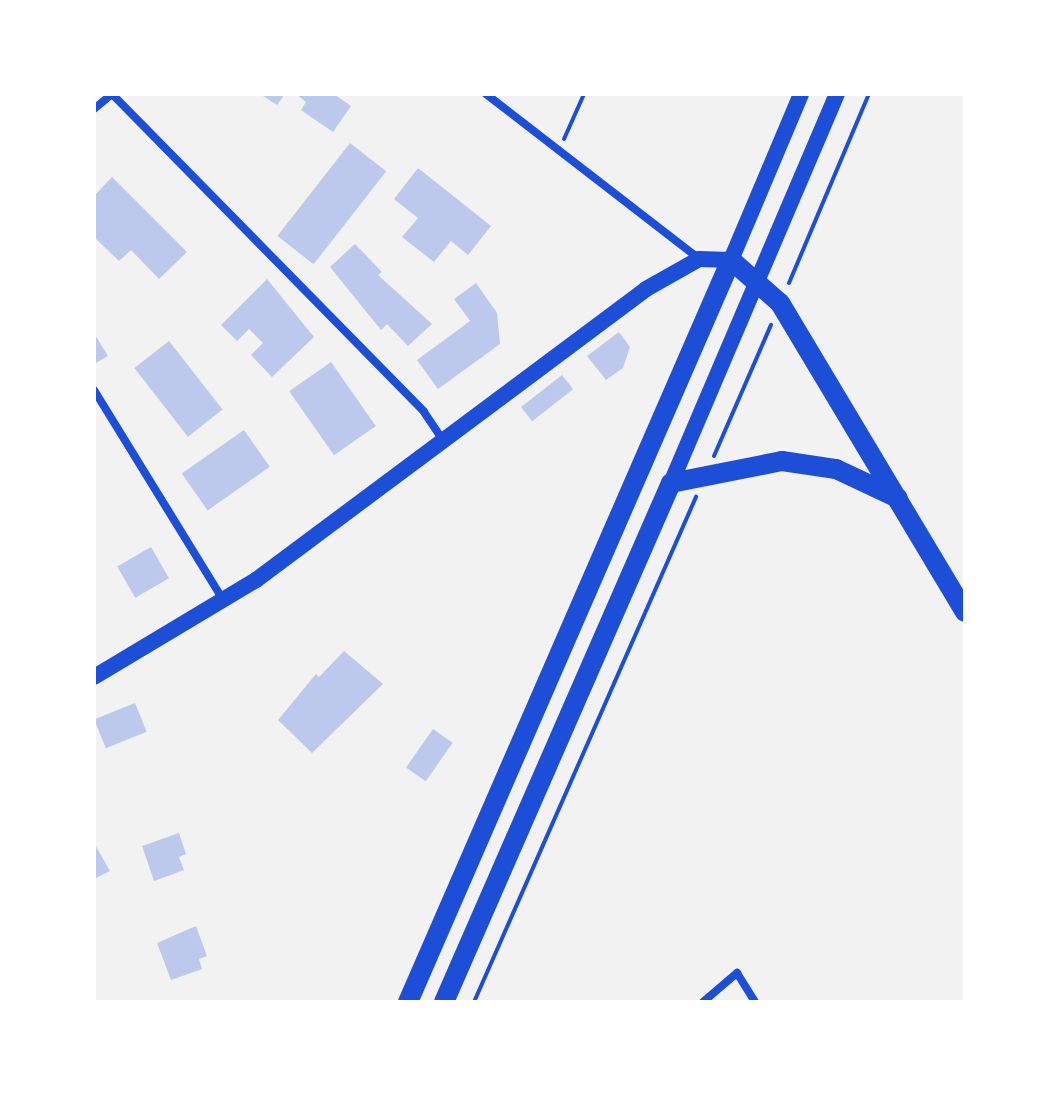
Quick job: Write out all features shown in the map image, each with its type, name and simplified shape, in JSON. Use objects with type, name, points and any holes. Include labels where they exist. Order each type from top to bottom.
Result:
[{"type":"main road","points":[[408,1002],[801,94]]},
{"type":"main road","points":[[444,1002],[837,94]]},
{"type":"main road","points":[[94,677],[224,601],[646,289],[699,259],[731,260],[759,280],[780,303],[965,612]]},
{"type":"main road","points":[[671,483],[753,463],[809,463],[867,481],[898,498]]},
{"type":"street","points":[[94,109],[112,94],[424,412],[443,441]]},
{"type":"street","points":[[486,94],[699,259]]},
{"type":"street","points":[[94,390],[224,601]]},
{"type":"street","points":[[703,1002],[737,973],[755,1002]]},
{"type":"path","points":[[559,150],[584,94]]},
{"type":"path","points":[[474,1002],[706,475],[869,94]]},
{"type":"building","points":[[260,94],[285,94],[277,105]]},
{"type":"building","points":[[296,94],[334,94],[351,106],[333,132],[301,110],[306,102]]},
{"type":"building","points":[[350,143],[386,171],[314,264],[277,236]]},
{"type":"building","points":[[418,168],[491,226],[468,255],[451,241],[434,262],[402,237],[418,218],[394,199]]},
{"type":"building","points":[[112,177],[187,252],[159,279],[131,250],[119,261],[94,237],[94,196]]},
{"type":"building","points":[[355,244],[382,272],[378,275],[432,324],[408,346],[387,324],[381,330],[330,267]]},
{"type":"building","points":[[267,279],[314,337],[272,377],[251,355],[263,343],[249,329],[237,341],[221,325]]},
{"type":"building","points":[[476,283],[497,313],[500,344],[438,389],[417,360],[470,321],[454,299]]},
{"type":"building","points":[[619,332],[630,347],[623,368],[606,380],[587,356]]},
{"type":"building","points":[[94,333],[108,356],[94,364]]},
{"type":"building","points":[[169,341],[223,410],[188,437],[134,368]]},
{"type":"building","points":[[331,362],[376,426],[334,455],[289,391]]},
{"type":"building","points":[[562,375],[573,389],[532,421],[521,407]]},
{"type":"building","points":[[244,430],[270,467],[208,510],[182,474]]},
{"type":"building","points":[[151,547],[169,578],[135,598],[117,566]]},
{"type":"building","points":[[344,651],[383,684],[312,753],[278,720],[316,674],[319,677]]},
{"type":"building","points":[[135,703],[147,732],[106,748],[94,719]]},
{"type":"building","points":[[433,729],[453,743],[426,781],[406,768]]},
{"type":"building","points":[[179,833],[186,854],[179,857],[184,870],[154,881],[142,846]]},
{"type":"building","points":[[94,843],[110,871],[94,879]]},
{"type":"building","points":[[196,926],[207,956],[199,959],[202,969],[171,980],[157,943]]}]
